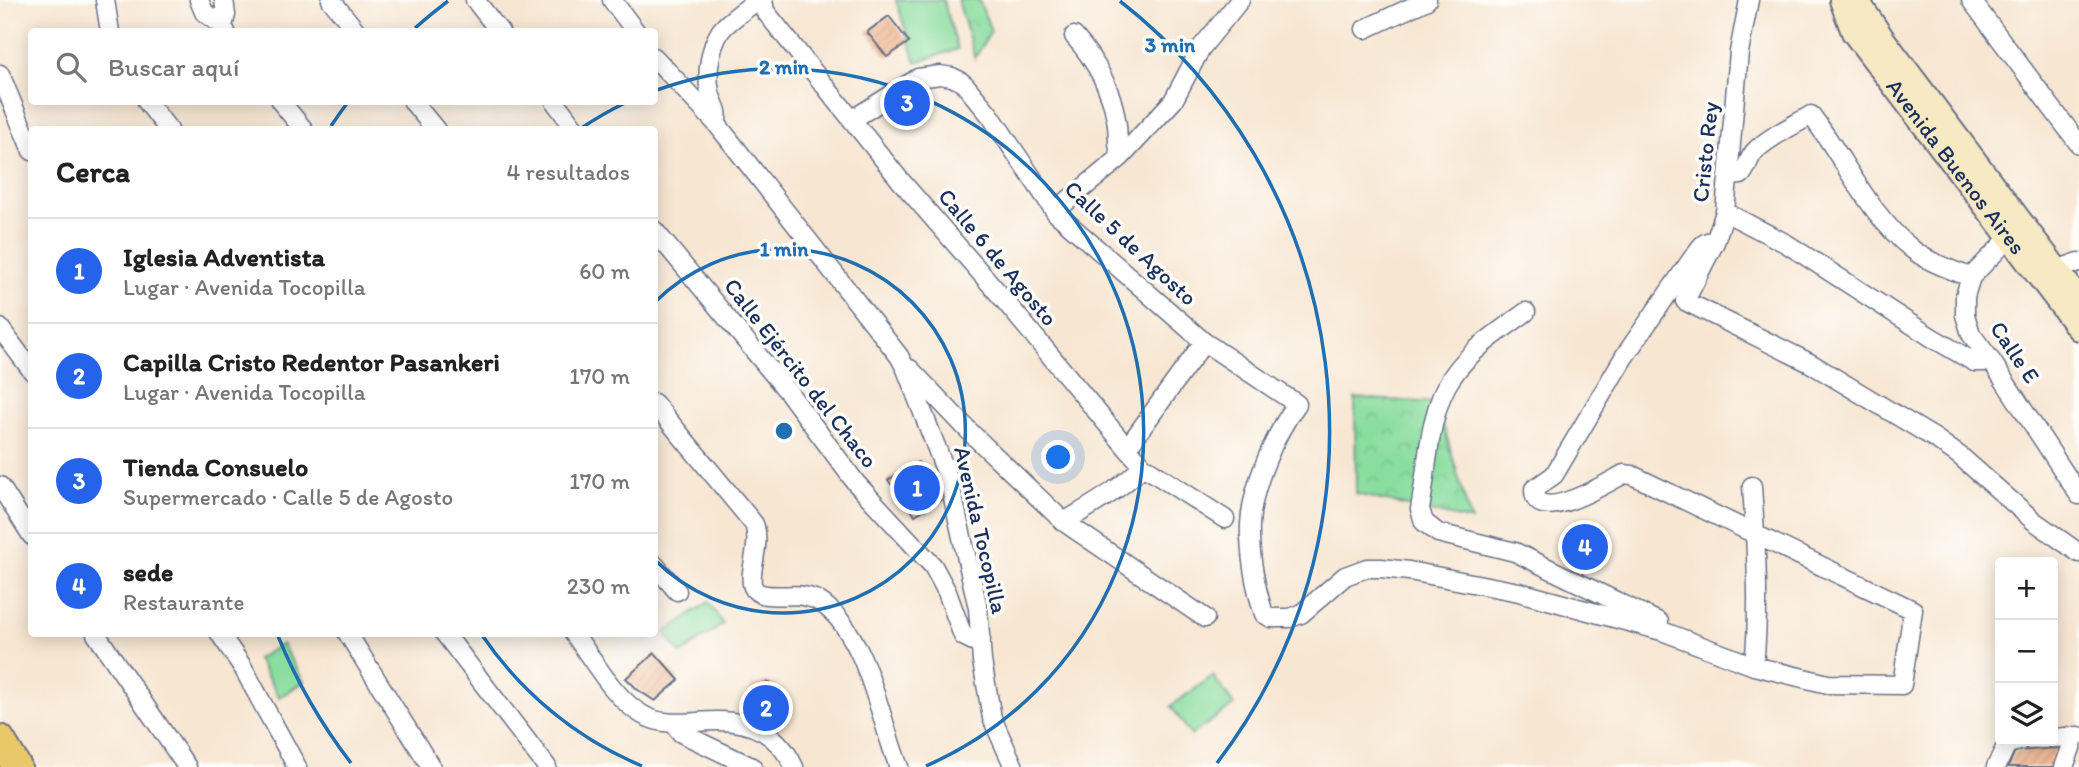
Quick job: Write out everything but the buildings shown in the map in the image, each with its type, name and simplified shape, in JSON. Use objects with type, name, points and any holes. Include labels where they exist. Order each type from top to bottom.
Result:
[{"type":"main road","name":"Avenida Buenos Aires","points":[[1858,5],[1854,32],[2010,237],[2051,261],[2079,328]]},
{"type":"main road","name":"Avenida Buenos Aires","points":[[1858,5],[2079,300]]},
{"type":"main road","points":[[0,739],[17,767]]},
{"type":"street","points":[[105,0],[109,28]]},
{"type":"street","points":[[199,0],[204,12],[224,28]]},
{"type":"street","points":[[224,0],[225,28]]},
{"type":"street","points":[[331,0],[354,28]]},
{"type":"street","points":[[475,0],[497,28]]},
{"type":"street","points":[[612,0],[632,28]]},
{"type":"street","points":[[716,123],[718,111],[710,94],[708,76],[714,46],[721,30],[761,0]]},
{"type":"street","name":"Calle 6 de Agosto","points":[[761,0],[765,11],[900,180],[1143,466],[1225,519]]},
{"type":"street","points":[[1056,213],[1121,157],[1173,102],[1201,48],[1240,0]]},
{"type":"street","points":[[1365,29],[1427,0]]},
{"type":"street","name":"Cristo Rey","points":[[1749,0],[1739,52],[1725,212],[1715,242],[1685,301],[1810,363],[1936,439],[1960,456],[2034,521],[2079,553]]},
{"type":"street","points":[[1971,0],[2079,144]]},
{"type":"street","points":[[1074,36],[1104,78],[1116,119],[1121,157]]},
{"type":"street","name":"Avenida Tocopilla","points":[[658,61],[716,123],[899,356],[906,369],[949,480],[978,608],[982,661],[992,718],[1014,767]]},
{"type":"street","points":[[0,74],[28,141]]},
{"type":"street","name":"Calle 5 de Agosto","points":[[853,119],[918,78],[940,75],[952,77],[965,85],[990,115],[1056,213],[1203,342],[1292,411],[1267,460],[1255,494],[1250,523],[1253,562],[1264,614],[1271,618],[1290,618],[1301,614],[1345,576],[1367,568],[1381,568],[1518,592],[1662,631]]},
{"type":"street","points":[[149,105],[166,126]]},
{"type":"street","points":[[283,105],[301,126]]},
{"type":"street","points":[[415,105],[433,126]]},
{"type":"street","points":[[557,105],[573,126]]},
{"type":"street","points":[[1728,176],[1741,175],[1752,154],[1762,145],[1811,115],[1882,219],[1913,251],[1971,277],[2010,237]]},
{"type":"street","points":[[1725,212],[1787,244],[1974,362],[1993,362]]},
{"type":"street","name":"Calle Ejército del Chaco","points":[[658,235],[789,393],[856,483],[933,566],[947,592],[960,633],[966,639],[981,640]]},
{"type":"street","points":[[1525,312],[1471,354],[1452,376],[1443,393],[1429,452],[1420,509],[1428,527],[1438,533],[1515,552],[1656,621],[1661,624],[1662,631],[1754,666],[1828,684],[1902,685],[1913,610],[1632,475],[1624,474],[1569,502],[1549,505],[1537,501],[1534,494],[1536,486],[1554,475],[1624,357],[1704,243],[1715,242]]},
{"type":"street","name":"Calle E","points":[[1971,277],[1965,296],[1965,315],[1971,334],[1993,362],[2079,495]]},
{"type":"street","points":[[0,328],[28,366]]},
{"type":"street","points":[[1127,448],[1203,342]]},
{"type":"street","points":[[906,369],[911,369],[971,433],[1064,522],[1205,618]]},
{"type":"street","points":[[658,408],[754,524],[758,541],[752,584],[756,592],[813,599],[823,604],[849,634],[864,662],[899,767]]},
{"type":"street","points":[[1064,522],[1121,486],[1143,466]]},
{"type":"street","points":[[0,486],[28,530]]},
{"type":"street","points":[[1752,486],[1757,643],[1754,666]]},
{"type":"street","points":[[658,569],[677,591]]},
{"type":"street","points":[[98,637],[187,767]]},
{"type":"street","points":[[222,637],[243,666],[298,767]]},
{"type":"street","points":[[350,637],[431,767]]},
{"type":"street","points":[[446,637],[547,767]]},
{"type":"street","points":[[576,637],[632,709],[645,717],[676,723],[719,721],[757,728],[773,736],[788,752],[794,767]]},
{"type":"street","points":[[676,723],[681,733],[752,767]]},
{"type":"street","points":[[2058,738],[2077,737],[2064,767]]},
{"type":"street","points":[[1996,767],[2011,746]]},
{"type":"green space","points":[[896,0],[943,0],[958,49],[916,62]]},
{"type":"green space","points":[[958,0],[979,0],[991,31],[975,58]]},
{"type":"green space","points":[[1355,398],[1437,403],[1471,521],[1356,494]]},
{"type":"green space","points":[[708,602],[723,624],[681,654],[665,633]]},
{"type":"green space","points":[[282,644],[304,682],[279,697],[257,659]]},
{"type":"green space","points":[[1213,676],[1234,705],[1191,735],[1171,706]]},
{"type":"place","name":"Tienda Consuelo","points":[[907,103]]},
{"type":"place","name":"Iglesia Adventista","points":[[917,488]]},
{"type":"place","name":"sede","points":[[1585,547]]},
{"type":"place","name":"Capilla Cristo Redentor Pasankeri","points":[[766,708]]}]
